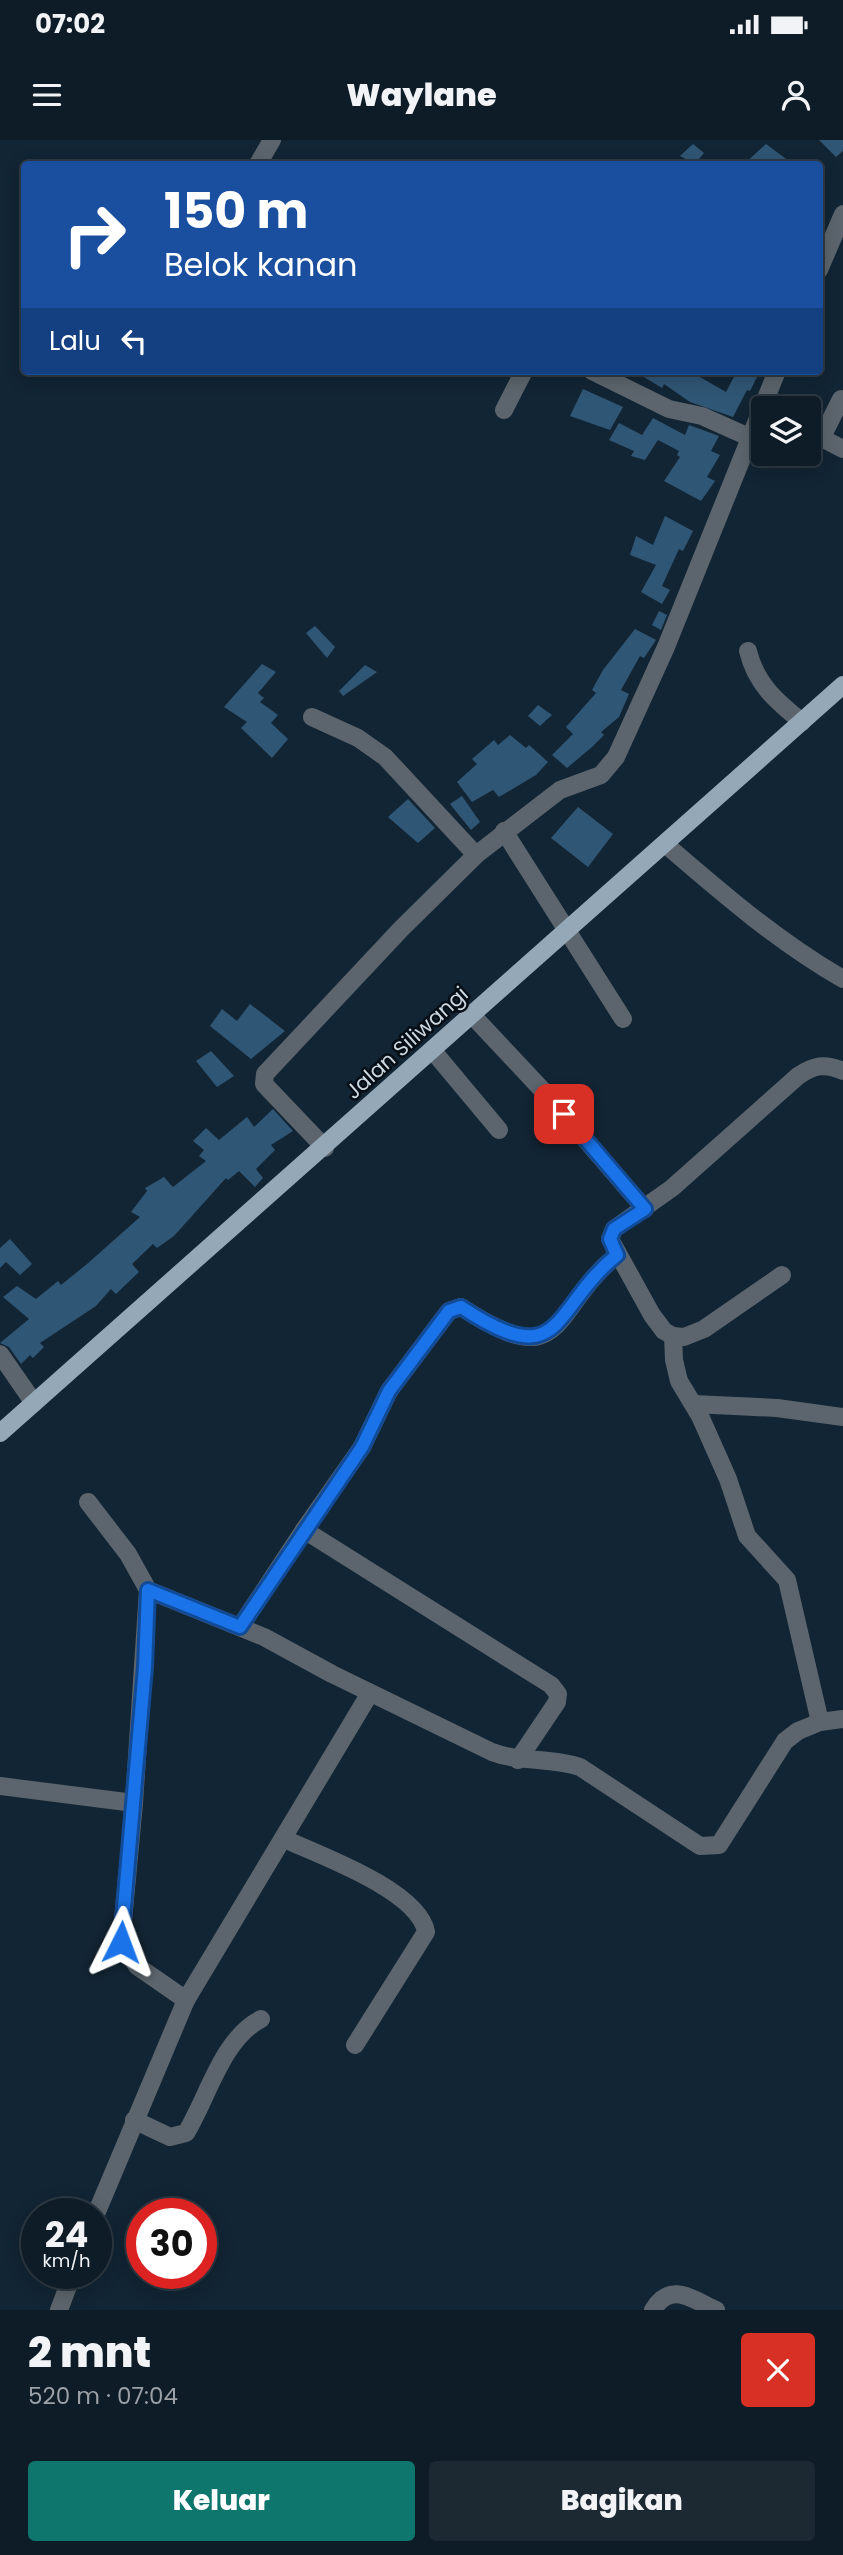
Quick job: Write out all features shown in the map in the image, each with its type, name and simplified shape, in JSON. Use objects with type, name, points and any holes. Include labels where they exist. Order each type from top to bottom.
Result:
[{"type":"main road","name":"Jalan Siliwangi","points":[[0,1433],[325,1148],[843,685]]},
{"type":"street","points":[[260,161],[272,140]]},
{"type":"street","points":[[823,261],[843,214]]},
{"type":"street","points":[[504,410],[522,375]]},
{"type":"street","points":[[325,1148],[264,1084],[265,1074],[401,929],[476,855],[559,790],[601,775],[616,757],[666,648],[751,438],[702,416],[669,408],[599,375]]},
{"type":"street","points":[[768,396],[775,375]]},
{"type":"street","points":[[821,426],[841,399]]},
{"type":"street","points":[[821,437],[843,449]]},
{"type":"street","points":[[748,650],[760,683],[776,701],[802,722]]},
{"type":"street","points":[[312,717],[358,738],[385,757],[476,855]]},
{"type":"street","points":[[504,831],[566,933],[623,1019]]},
{"type":"street","points":[[665,844],[752,919],[801,955],[843,979]]},
{"type":"street","points":[[472,1015],[547,1095],[645,1209]]},
{"type":"street","points":[[433,1051],[499,1130]]},
{"type":"street","points":[[782,1275],[704,1329],[684,1337],[673,1336],[664,1331],[652,1315],[610,1239],[614,1229],[645,1209],[809,1068],[829,1065],[843,1071]]},
{"type":"street","points":[[240,1627],[362,1447],[389,1391],[449,1311],[461,1307],[522,1338],[546,1334],[564,1319],[586,1285],[617,1255]]},
{"type":"street","points":[[673,1336],[674,1360],[679,1381],[693,1404],[728,1479],[747,1536],[787,1580],[820,1723]]},
{"type":"street","points":[[0,1354],[34,1403]]},
{"type":"street","points":[[693,1404],[777,1408],[843,1417]]},
{"type":"street","points":[[88,1502],[128,1554],[148,1590],[134,1803],[121,1942],[136,1966],[186,2000]]},
{"type":"street","points":[[304,1530],[551,1685],[558,1694],[557,1702],[518,1760]]},
{"type":"street","points":[[148,1590],[240,1627],[492,1752],[518,1760],[562,1760],[580,1767],[688,1841],[700,1846],[719,1845],[785,1741],[798,1731],[843,1719]]},
{"type":"street","points":[[102,2198],[186,2000],[370,1693]]},
{"type":"street","points":[[0,1786],[134,1803]]},
{"type":"street","points":[[284,1839],[373,1881],[417,1912],[424,1921],[426,1932],[355,2045]]},
{"type":"street","points":[[134,2120],[170,2137],[187,2133],[232,2046],[247,2026],[261,2018]]},
{"type":"street","points":[[59,2310],[67,2289]]},
{"type":"street","points":[[653,2310],[663,2296],[670,2294],[716,2310]]},
{"type":"building","points":[[819,140],[843,140],[843,151],[836,157]]},
{"type":"building","points":[[693,144],[704,153],[697,161],[689,161],[680,156]]},
{"type":"building","points":[[766,144],[789,161],[747,161]]},
{"type":"building","points":[[641,375],[701,375],[700,377],[726,392],[735,375],[757,377],[733,417],[690,402],[664,384],[662,388]]},
{"type":"building","points":[[583,389],[623,407],[610,430],[570,416]]},
{"type":"building","points":[[653,418],[685,435],[689,425],[719,436],[711,451],[720,455],[707,477],[715,481],[701,501],[664,481],[680,457],[677,455],[679,451],[658,440],[645,460],[631,456],[634,451],[609,440],[619,423],[642,435]]},
{"type":"building","points":[[665,516],[693,531],[683,551],[679,549],[662,586],[670,590],[662,604],[641,592],[656,565],[630,555],[636,536],[653,545]]},
{"type":"building","points":[[659,611],[667,615],[661,630],[652,625]]},
{"type":"building","points":[[315,626],[335,647],[327,658],[306,633]]},
{"type":"building","points":[[635,629],[656,640],[644,658],[640,656],[621,690],[629,694],[619,717],[601,732],[604,735],[592,747],[567,768],[552,755],[573,734],[566,727],[596,693],[592,690],[603,670]]},
{"type":"building","points":[[262,664],[276,672],[258,693],[264,698],[260,702],[278,715],[271,723],[288,739],[272,758],[241,728],[247,722],[224,707]]},
{"type":"building","points":[[365,665],[377,672],[343,696],[339,691]]},
{"type":"building","points":[[538,705],[552,715],[540,726],[528,716]]},
{"type":"building","points":[[510,735],[526,748],[529,745],[548,762],[536,775],[499,797],[493,790],[472,802],[457,782],[477,764],[472,759],[494,740],[498,745]]},
{"type":"building","points":[[462,796],[480,822],[471,830],[450,804]]},
{"type":"building","points":[[408,799],[435,828],[418,843],[388,817]]},
{"type":"building","points":[[578,807],[613,834],[588,867],[551,838]]},
{"type":"building","points":[[250,1004],[285,1031],[251,1059],[210,1026],[222,1009],[237,1021]]},
{"type":"building","points":[[211,1051],[234,1076],[217,1087],[196,1061]]},
{"type":"building","points":[[273,1109],[293,1131],[271,1145],[275,1150],[256,1169],[263,1178],[255,1187],[239,1171],[228,1180],[226,1178],[174,1236],[157,1248],[153,1244],[132,1264],[139,1272],[116,1294],[111,1289],[96,1306],[40,1343],[44,1347],[33,1358],[30,1355],[21,1364],[9,1347],[0,1343],[29,1319],[3,1297],[17,1286],[36,1299],[58,1281],[61,1285],[140,1217],[131,1212],[147,1191],[145,1188],[164,1177],[173,1187],[206,1161],[199,1156],[204,1150],[193,1141],[206,1128],[219,1140],[247,1117],[254,1127]]},
{"type":"building","points":[[10,1239],[32,1264],[20,1275],[6,1262],[0,1268],[0,1248]]},
{"type":"route","points":[[121,1942],[145,1667],[148,1590],[240,1627],[362,1447],[389,1391],[449,1311],[461,1307],[522,1338],[546,1334],[564,1319],[586,1285],[617,1255],[610,1239],[614,1229],[645,1209],[564,1114]]}]
